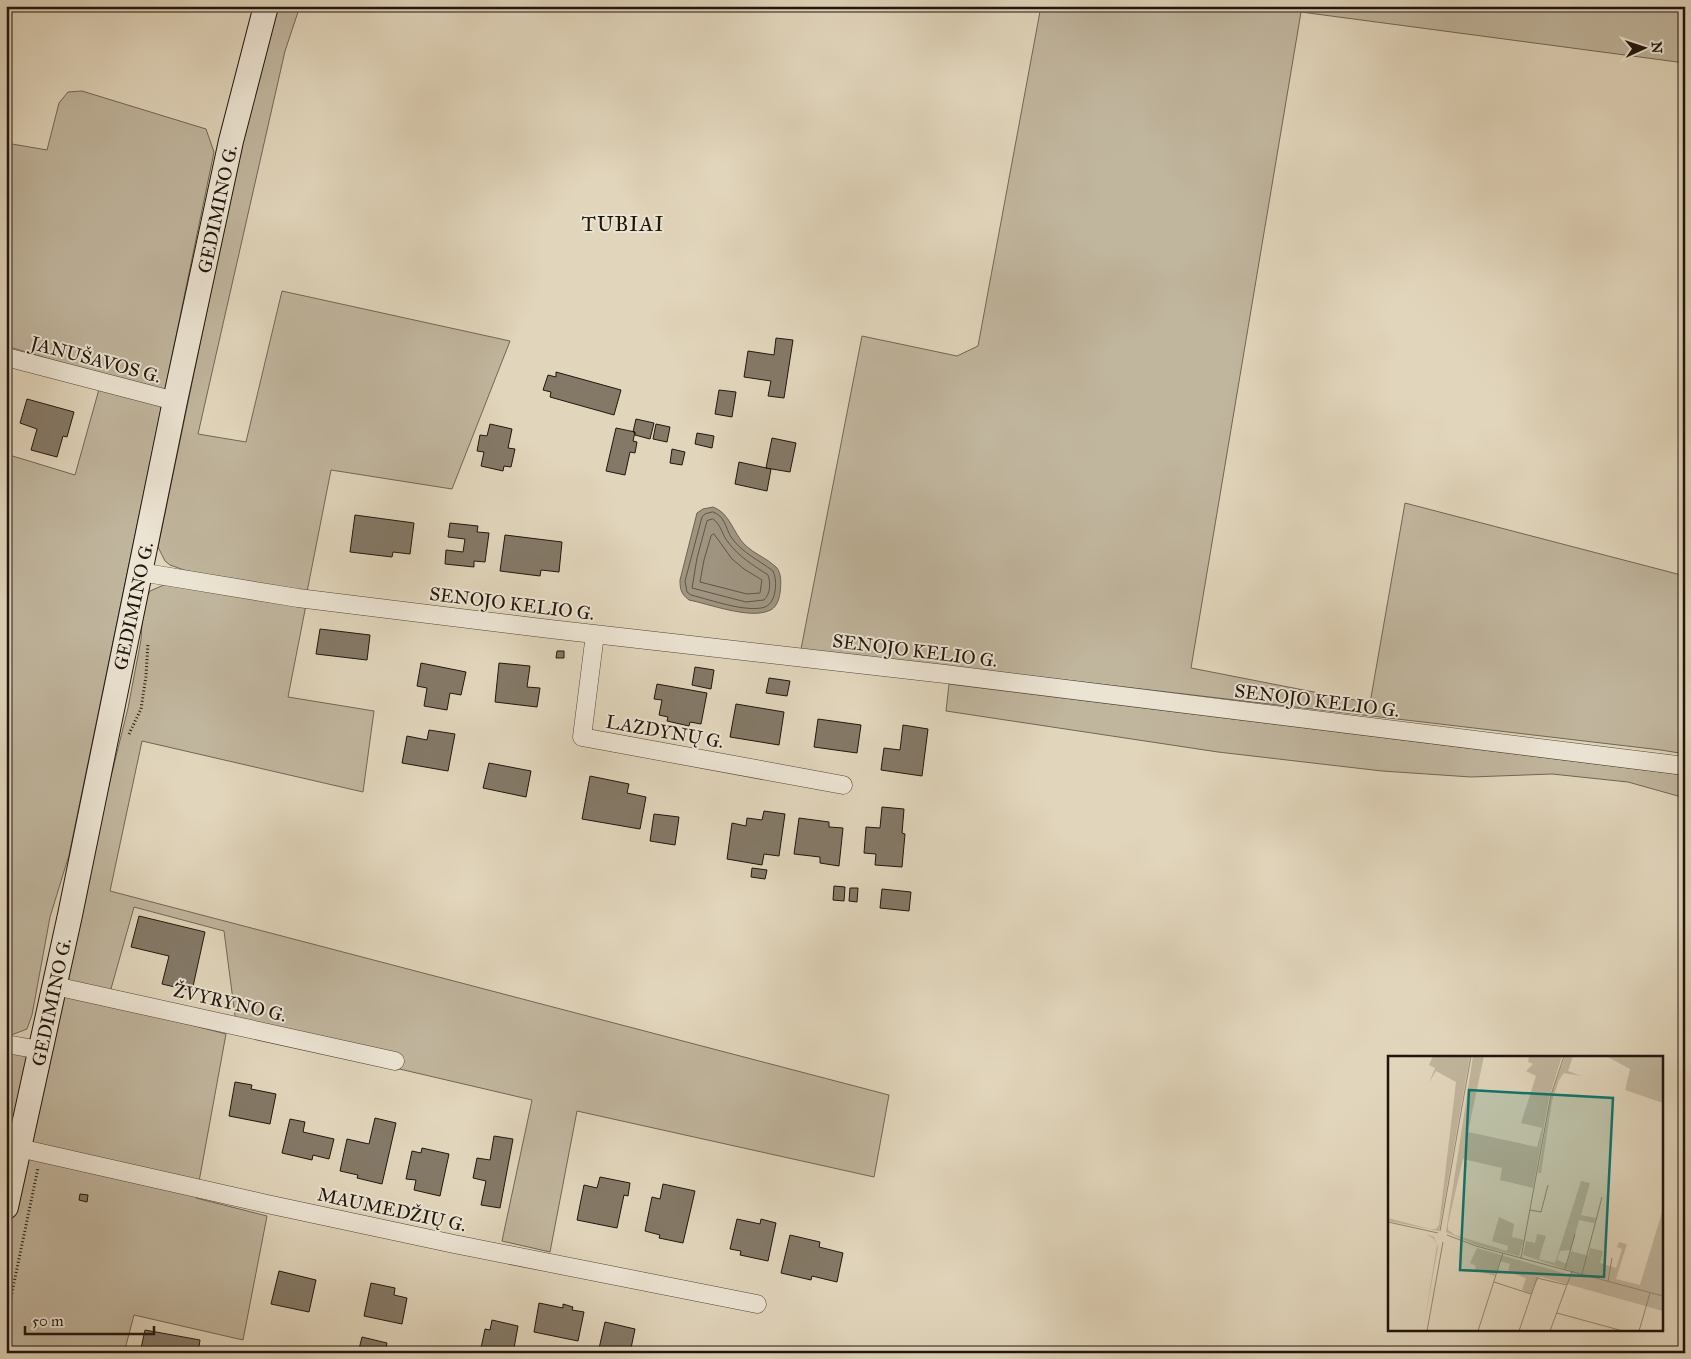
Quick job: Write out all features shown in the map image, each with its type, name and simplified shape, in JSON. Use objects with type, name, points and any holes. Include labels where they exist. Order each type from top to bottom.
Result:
[{"type":"main road","name":"GEDIMINO G.","points":[[6,1207],[55,986],[175,401],[231,141],[266,6]]},
{"type":"street","name":"JANUŠAVOS G.","points":[[6,357],[175,401]]},
{"type":"street","name":"SENOJO KELIO G.","points":[[140,572],[298,598],[1685,766]]},
{"type":"street","name":"LAZDYNŲ G.","points":[[595,634],[582,737],[843,785]]},
{"type":"street","name":"ŽVYRYNO G.","points":[[55,986],[395,1061]]},
{"type":"street","points":[[6,1044],[40,1050]]},
{"type":"street","name":"MAUMEDŽIŲ G.","points":[[19,1148],[454,1244],[757,1304]]},
{"type":"shaded area","points":[[275,6],[300,6],[285,51],[198,434],[246,442],[282,291],[510,341],[452,489],[331,470],[307,592],[184,570],[165,561],[158,547],[242,142]]},
{"type":"shaded area","points":[[1041,6],[1685,6],[1685,63],[1301,12],[1191,668],[1370,703],[1405,503],[1685,576],[1685,754],[801,649],[862,336],[957,356],[978,346]]},
{"type":"shaded area","points":[[82,91],[206,129],[214,152],[69,855],[50,917],[32,1015],[27,1029],[6,1037],[6,454],[75,475],[103,375],[6,346],[6,143],[47,150],[59,103],[68,92]]},
{"type":"shaded area","points":[[166,584],[306,605],[288,697],[374,711],[363,792],[142,741],[110,891],[889,1095],[874,1177],[577,1111],[550,1252],[502,1241],[532,1100],[237,1031],[224,931],[134,907],[107,1003],[226,1034],[196,1198],[267,1216],[243,1340],[134,1315],[124,1353],[6,1353],[6,1241],[55,986],[102,813],[128,708],[141,640],[143,604],[150,591]]},
{"type":"shaded area","points":[[949,684],[1685,775],[1685,798],[1628,782],[1552,774],[1471,777],[1382,771],[1218,752],[946,711]]},
{"type":"shaded area","points":[[6,1044],[40,1050],[6,1207]]},
{"type":"water","points":[[713,507],[727,518],[745,545],[778,570],[781,579],[780,596],[777,604],[771,610],[750,613],[729,610],[689,600],[683,593],[680,580],[697,513],[703,509]]},
{"type":"building","points":[[776,338],[793,340],[784,398],[768,396],[771,381],[744,377],[748,351],[774,355]]},
{"type":"building","points":[[556,372],[621,390],[614,415],[550,397],[551,392],[543,390],[548,375],[556,377]]},
{"type":"building","points":[[719,390],[736,392],[732,417],[715,414]]},
{"type":"building","points":[[27,399],[74,412],[67,437],[63,436],[57,457],[31,450],[37,429],[20,423]]},
{"type":"building","points":[[636,419],[654,423],[650,439],[635,435],[635,432],[633,432]]},
{"type":"building","points":[[490,424],[512,429],[508,448],[515,449],[511,467],[504,466],[503,471],[481,466],[484,452],[477,451],[480,435],[487,436]]},
{"type":"building","points":[[656,424],[670,427],[667,442],[653,439]]},
{"type":"building","points":[[616,428],[635,432],[633,441],[637,442],[635,453],[630,452],[625,475],[606,471]]},
{"type":"building","points":[[697,433],[714,436],[712,448],[695,444]]},
{"type":"building","points":[[772,438],[796,443],[790,472],[766,468]]},
{"type":"building","points":[[672,449],[685,452],[682,465],[670,463]]},
{"type":"building","points":[[739,462],[771,469],[767,491],[735,484]]},
{"type":"building","points":[[355,515],[414,523],[410,554],[393,552],[392,557],[350,552]]},
{"type":"building","points":[[450,523],[478,526],[477,532],[489,533],[485,562],[474,561],[474,567],[445,564],[446,550],[463,552],[465,539],[448,537]]},
{"type":"building","points":[[505,535],[562,542],[559,572],[541,570],[540,576],[500,571]]},
{"type":"building","points":[[320,629],[370,635],[367,660],[316,654]]},
{"type":"building","points":[[557,651],[564,651],[564,658],[556,658]]},
{"type":"building","points":[[421,663],[466,672],[461,695],[450,693],[447,710],[424,706],[427,688],[417,686]]},
{"type":"building","points":[[499,663],[530,666],[527,687],[540,688],[537,707],[495,702]]},
{"type":"building","points":[[695,667],[714,670],[711,689],[692,685]]},
{"type":"building","points":[[769,678],[790,681],[787,696],[766,693]]},
{"type":"building","points":[[657,684],[707,693],[701,724],[690,722],[689,726],[667,721],[668,717],[659,715],[662,700],[654,699]]},
{"type":"building","points":[[736,704],[784,712],[779,745],[730,737]]},
{"type":"building","points":[[818,719],[861,725],[857,753],[814,747]]},
{"type":"building","points":[[903,725],[928,729],[922,776],[881,770],[884,748],[900,750]]},
{"type":"building","points":[[429,730],[455,734],[448,771],[402,763],[407,736],[427,740]]},
{"type":"building","points":[[489,763],[531,771],[526,797],[483,788]]},
{"type":"building","points":[[590,776],[629,784],[627,793],[646,797],[640,829],[582,819]]},
{"type":"building","points":[[882,807],[904,809],[902,833],[905,834],[902,867],[875,865],[876,854],[864,853],[866,827],[880,828]]},
{"type":"building","points":[[764,811],[785,814],[779,856],[764,854],[762,865],[727,859],[732,823],[746,826],[747,818],[762,820]]},
{"type":"building","points":[[654,814],[679,817],[675,845],[650,841]]},
{"type":"building","points":[[799,818],[829,822],[829,827],[843,828],[839,866],[820,863],[820,857],[794,854]]},
{"type":"building","points":[[752,868],[767,870],[765,879],[751,877]]},
{"type":"building","points":[[834,886],[845,887],[844,901],[833,900]]},
{"type":"building","points":[[850,888],[858,888],[857,902],[849,901]]},
{"type":"building","points":[[882,889],[911,892],[909,911],[880,908]]},
{"type":"building","points":[[139,916],[205,932],[192,991],[162,984],[169,956],[131,947]]},
{"type":"building","points":[[235,1082],[252,1085],[251,1089],[276,1094],[270,1124],[229,1116]]},
{"type":"building","points":[[375,1118],[396,1123],[382,1184],[357,1178],[358,1175],[340,1171],[347,1139],[369,1144]]},
{"type":"building","points":[[290,1119],[305,1122],[303,1132],[334,1139],[329,1159],[313,1155],[312,1160],[282,1153]]},
{"type":"building","points":[[494,1136],[513,1139],[500,1208],[481,1205],[486,1181],[473,1178],[477,1158],[490,1160]]},
{"type":"building","points":[[422,1148],[449,1154],[440,1196],[414,1190],[416,1180],[406,1179],[412,1151],[421,1153]]},
{"type":"building","points":[[600,1177],[630,1183],[628,1196],[624,1195],[617,1228],[577,1220],[584,1185],[597,1188]]},
{"type":"building","points":[[663,1184],[695,1191],[683,1243],[659,1238],[660,1235],[645,1231],[652,1197],[660,1199]]},
{"type":"building","points":[[80,1194],[88,1195],[87,1202],[79,1200]]},
{"type":"building","points":[[737,1219],[760,1224],[761,1219],[776,1223],[768,1261],[740,1255],[741,1251],[730,1249]]},
{"type":"building","points":[[790,1235],[820,1242],[819,1247],[843,1253],[837,1282],[812,1276],[811,1280],[781,1273]]},
{"type":"building","points":[[279,1271],[316,1280],[309,1312],[271,1304]]},
{"type":"building","points":[[371,1283],[395,1288],[394,1295],[407,1298],[402,1324],[364,1316]]},
{"type":"building","points":[[539,1303],[563,1308],[563,1304],[573,1307],[572,1310],[584,1312],[578,1341],[534,1332]]},
{"type":"building","points":[[492,1320],[518,1326],[514,1348],[509,1347],[508,1353],[480,1353],[485,1329],[490,1330]]},
{"type":"building","points":[[605,1322],[635,1329],[630,1353],[598,1353]]},
{"type":"building","points":[[145,1330],[200,1340],[198,1353],[140,1353]]},
{"type":"building","points":[[362,1337],[387,1343],[385,1353],[358,1353]]},
{"type":"district","name":"TUBIAI","points":[[623,224]]}]
